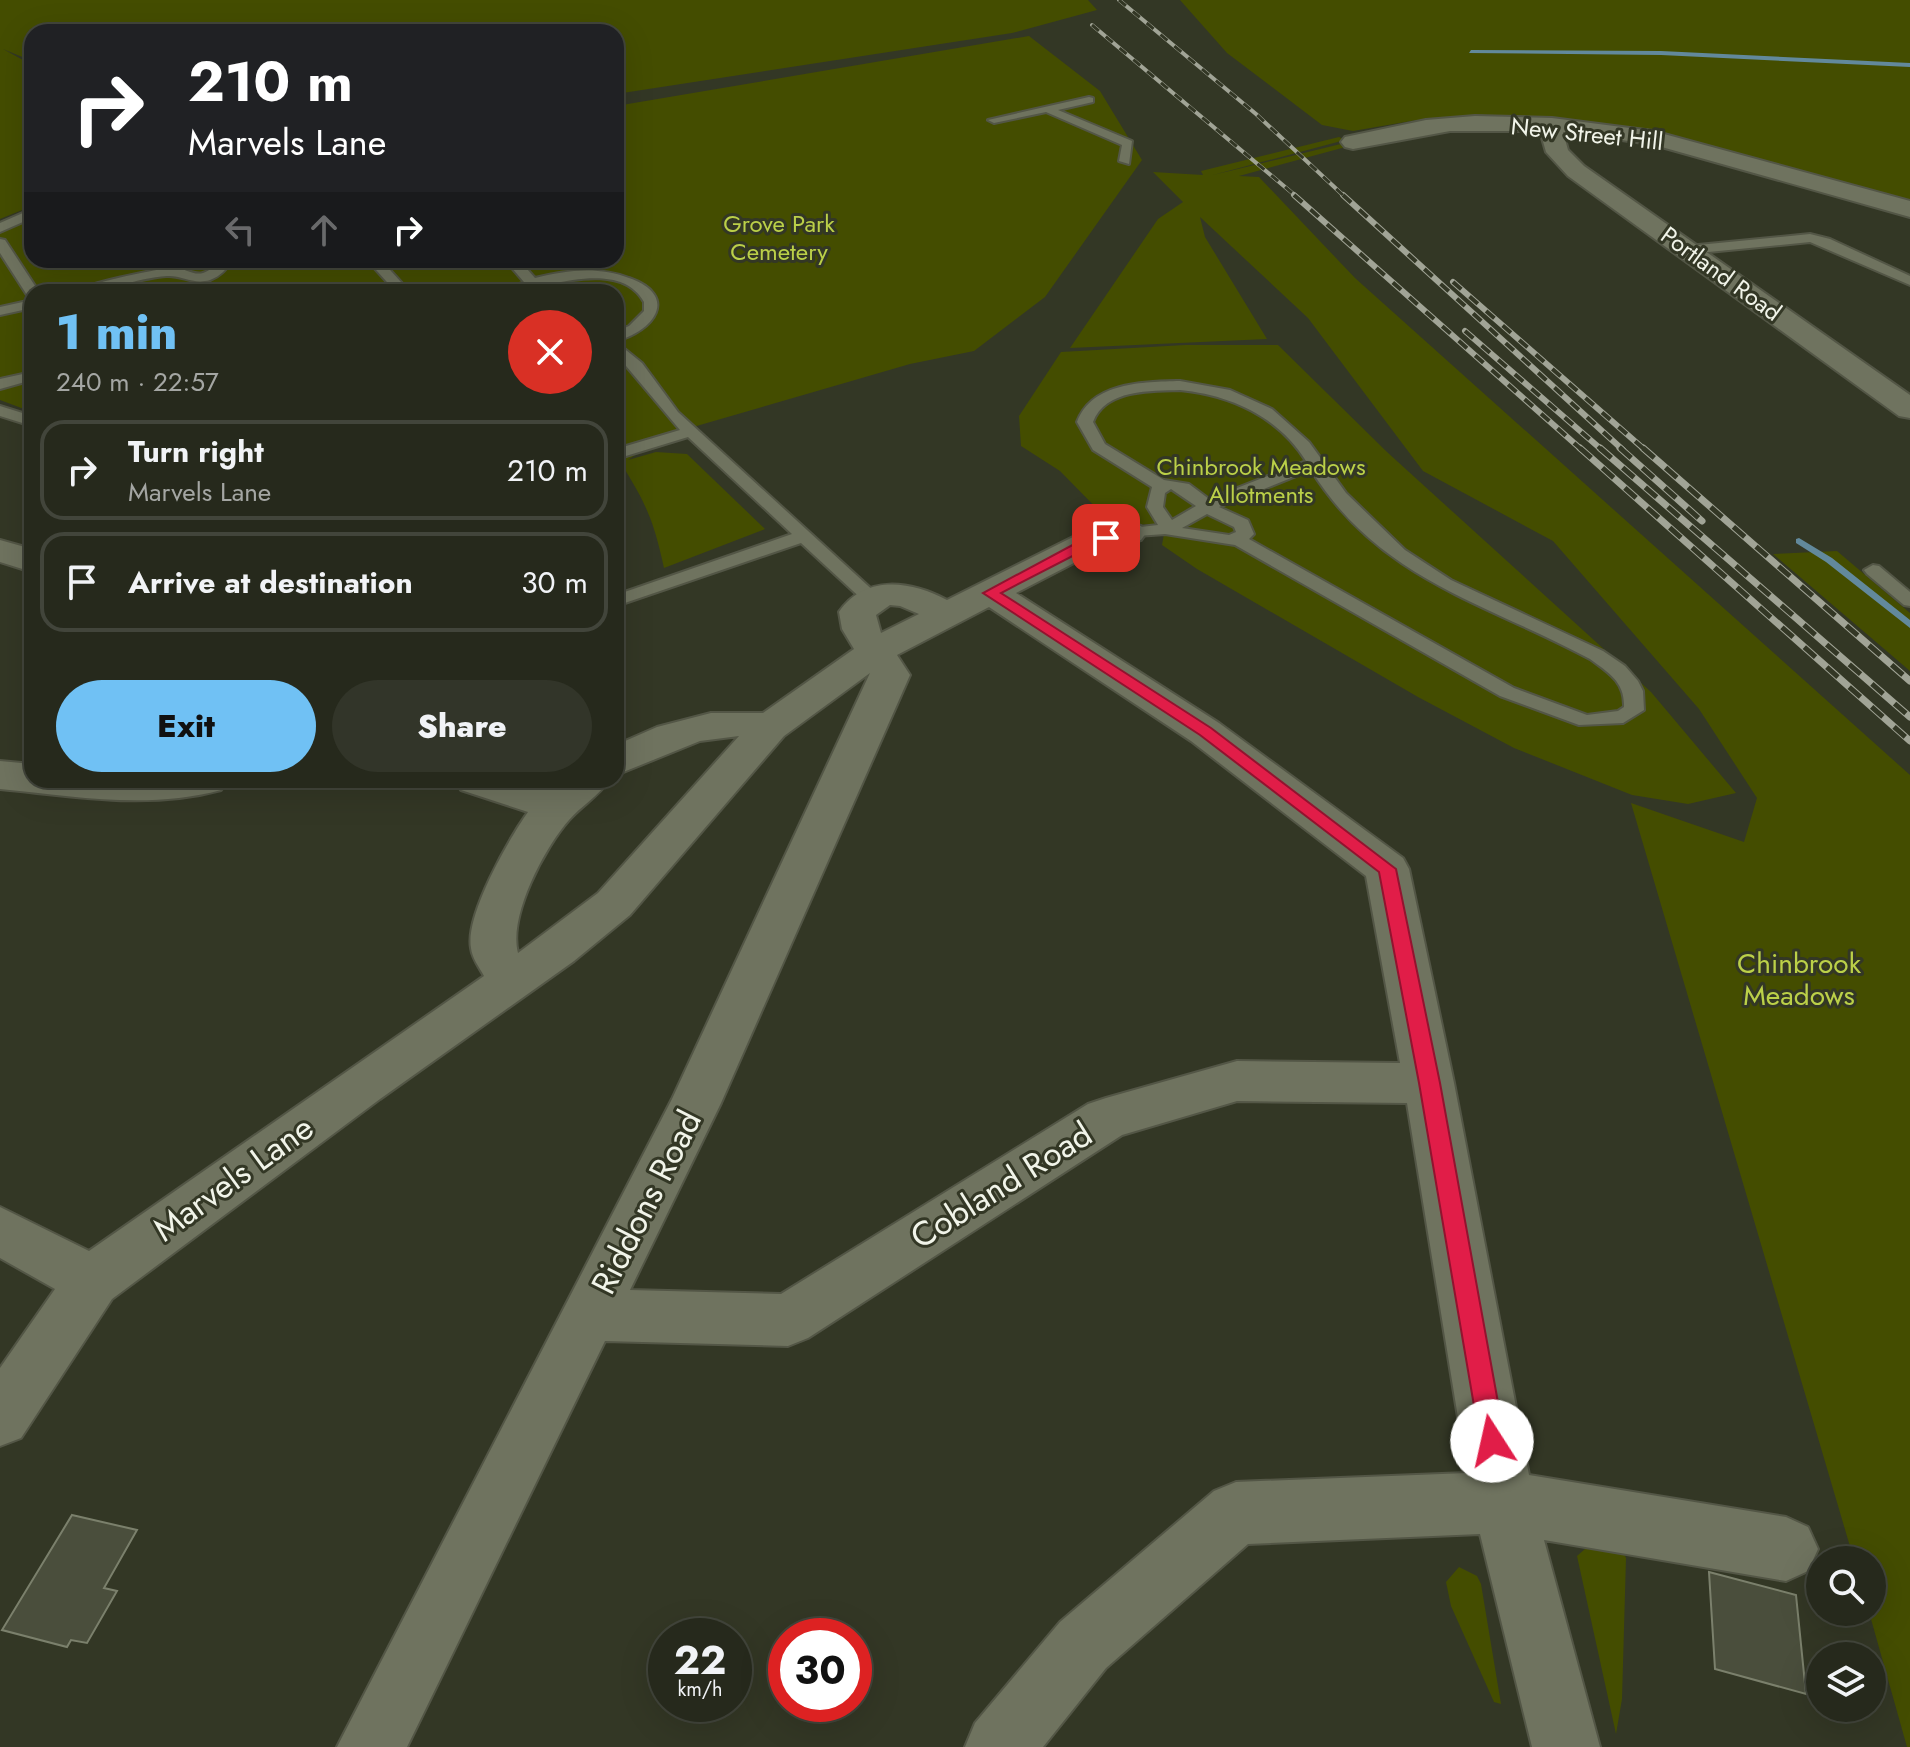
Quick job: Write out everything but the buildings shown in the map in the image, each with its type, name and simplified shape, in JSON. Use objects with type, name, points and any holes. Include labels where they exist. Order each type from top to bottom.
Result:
[{"type":"street","name":"New Street Hill","points":[[1353,142],[1451,124],[1551,127],[1653,138],[1910,209]]},
{"type":"street","name":"Portland Road","points":[[1551,127],[1550,137],[1559,157],[1910,409]]},
{"type":"street","name":"Marvels Lane","points":[[0,1418],[92,1281],[349,1094],[511,982],[614,904],[770,727],[874,624],[945,615],[1085,544],[1129,533]]},
{"type":"street","points":[[0,550],[24,558]]},
{"type":"street","points":[[991,593],[1205,732],[1387,869],[1429,1083],[1503,1502],[1566,1747]]},
{"type":"street","points":[[874,624],[883,594],[918,600],[945,615]]},
{"type":"street","name":"Riddons Road","points":[[371,1747],[696,1103],[891,675],[874,624]]},
{"type":"street","points":[[624,759],[679,735],[725,723],[741,722],[770,727]]},
{"type":"street","points":[[0,775],[24,777]]},
{"type":"street","points":[[534,788],[571,793]]},
{"type":"street","points":[[511,982],[494,951],[493,939],[506,890],[534,833],[571,793]]},
{"type":"street","name":"Cobland Road","points":[[588,1315],[788,1320],[1106,1119],[1237,1081],[1429,1083]]},
{"type":"street","points":[[0,1231],[92,1281]]},
{"type":"street","points":[[999,1747],[1083,1645],[1236,1513],[1503,1502],[1786,1549]]},
{"type":"lane","points":[[994,120],[1089,100]]},
{"type":"lane","points":[[1047,109],[1128,143],[1125,161]]},
{"type":"lane","points":[[0,228],[24,217]]},
{"type":"lane","points":[[1688,250],[1810,238],[1910,281]]},
{"type":"lane","points":[[0,243],[27,284]]},
{"type":"lane","points":[[111,284],[170,268]]},
{"type":"lane","points":[[178,268],[185,279],[213,280],[222,268]]},
{"type":"lane","points":[[381,268],[396,284]]},
{"type":"lane","points":[[519,268],[533,284],[555,277],[580,275],[626,280],[643,288],[652,298],[653,309],[646,321],[624,334]]},
{"type":"lane","points":[[617,268],[626,280]]},
{"type":"lane","points":[[0,311],[24,306]]},
{"type":"lane","points":[[624,354],[637,366],[673,415],[804,536],[874,624]]},
{"type":"lane","points":[[624,369],[637,366]]},
{"type":"lane","points":[[0,384],[24,378]]},
{"type":"lane","points":[[1161,486],[1155,496],[1155,507],[1168,529],[1186,535],[1238,540],[1507,692],[1586,721],[1623,717],[1634,710],[1632,686],[1612,665],[1580,646],[1452,588],[1424,572],[1384,540],[1344,500],[1305,447],[1274,420],[1238,398],[1220,391],[1178,384],[1109,395],[1087,415],[1089,432],[1108,453],[1161,486],[1183,487],[1208,506],[1242,524],[1245,534],[1238,540]]},
{"type":"lane","points":[[0,411],[24,418]]},
{"type":"lane","points":[[624,452],[693,431]]},
{"type":"lane","points":[[1129,533],[1168,529],[1208,506],[1314,463]]},
{"type":"lane","points":[[624,598],[804,536]]},
{"type":"lane","points":[[1873,570],[1910,601]]},
{"type":"green space","points":[[0,0],[1088,0],[1097,10],[1012,33],[624,93],[624,24],[24,24],[24,58],[3,49],[24,61],[24,209],[0,219]]},
{"type":"green space","points":[[1180,0],[1910,0],[1910,207],[1640,133],[1462,120],[1417,120],[1353,131],[1322,125],[1227,53]]},
{"type":"green space","name":"Grove Park Cemetery","points":[[1029,36],[1100,91],[1142,160],[1045,297],[974,351],[910,364],[662,436],[628,460],[656,452],[687,454],[765,529],[664,568],[644,503],[624,468],[624,284],[24,284],[24,409],[0,400],[0,233],[24,222],[24,268],[624,268],[624,105]]},
{"type":"green space","name":"Chinbrook Meadows","points":[[1339,137],[1345,140],[1213,175],[1349,142],[1353,145],[1239,176],[1259,177],[1355,278],[1910,775],[1910,1747],[1907,1747],[1886,1672],[1886,1642],[1877,1642],[1873,1626],[1886,1626],[1886,1546],[1850,1546],[1631,803],[1744,842],[1757,798],[1699,709],[1553,541],[1423,471],[1308,318],[1200,217],[1205,237],[1267,339],[1070,348],[1158,219],[1183,202],[1153,172],[1203,175],[1201,171]]},
{"type":"green space","name":"Chinbrook Meadows Allotments","points":[[1185,345],[1278,345],[1387,452],[1651,692],[1736,793],[1688,804],[1632,795],[1514,748],[1418,697],[1197,569],[1162,545],[1164,534],[1155,524],[1114,526],[1060,471],[1021,446],[1019,416],[1061,352]]},
{"type":"green space","points":[[1837,551],[1910,613],[1910,671],[1773,554]]},
{"type":"green space","points":[[1585,1549],[1622,1550],[1626,1558],[1622,1699],[1616,1734],[1577,1556]]},
{"type":"green space","points":[[1459,1567],[1477,1576],[1481,1584],[1501,1704],[1494,1702],[1451,1606],[1446,1582]]},
{"type":"waterway","points":[[1471,52],[1661,53],[1910,65]]},
{"type":"waterway","points":[[1799,541],[1829,560],[1910,625]]},
{"type":"railway","points":[[1119,0],[1256,114],[1345,197]]},
{"type":"railway","points":[[1092,25],[1297,197]]},
{"type":"railway","points":[[1294,195],[1582,450]]},
{"type":"railway","points":[[1343,195],[1623,450]]},
{"type":"railway","points":[[1453,282],[1645,450]]},
{"type":"railway","points":[[1465,331],[1602,450]]},
{"type":"railway","points":[[1580,448],[1910,741]]},
{"type":"railway","points":[[1600,448],[1910,717]]},
{"type":"railway","points":[[1620,448],[1702,521]]},
{"type":"railway","points":[[1643,448],[1910,681]]},
{"type":"route","points":[[1106,538],[1085,544],[991,593],[1205,732],[1387,869],[1429,1083],[1492,1441]]}]
